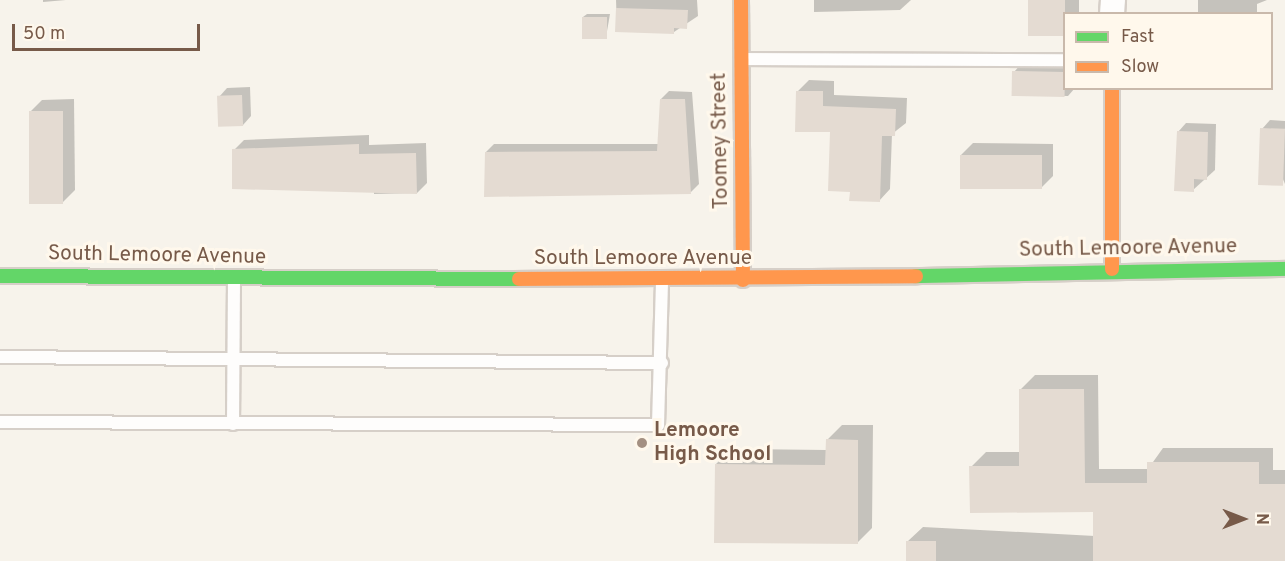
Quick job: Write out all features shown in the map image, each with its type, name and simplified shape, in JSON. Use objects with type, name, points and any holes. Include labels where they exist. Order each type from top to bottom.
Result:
[{"type":"main road","name":"Toomey Street","points":[[741,0],[743,280]]},
{"type":"main road","points":[[1112,90],[1112,269]]},
{"type":"main road","name":"South Lemoore Avenue","points":[[0,276],[743,280],[1112,269],[1285,269]]},
{"type":"lane","points":[[741,59],[1063,60]]},
{"type":"lane","points":[[233,424],[234,278]]},
{"type":"lane","points":[[0,422],[658,425],[662,363],[662,280]]},
{"type":"lane","points":[[0,357],[662,363]]},
{"type":"building","points":[[1028,0],[1065,0],[1063,36],[1028,36]]},
{"type":"building","points":[[616,8],[688,10],[687,29],[674,28],[674,34],[615,32]]},
{"type":"building","points":[[582,17],[607,17],[607,39],[582,39]]},
{"type":"building","points":[[1012,71],[1063,72],[1065,97],[1012,96]]},
{"type":"building","points":[[796,91],[823,91],[823,106],[896,109],[895,136],[882,136],[880,202],[849,201],[850,192],[828,191],[830,132],[795,132]]},
{"type":"building","points":[[242,95],[243,126],[218,127],[217,96]]},
{"type":"building","points":[[660,99],[685,99],[691,194],[484,197],[485,152],[657,151]]},
{"type":"building","points":[[29,111],[63,111],[63,204],[29,204]]},
{"type":"building","points":[[1260,128],[1285,129],[1283,186],[1258,185]]},
{"type":"building","points":[[1177,131],[1208,132],[1207,180],[1194,179],[1194,192],[1174,191]]},
{"type":"building","points":[[359,144],[359,154],[416,153],[417,194],[232,189],[232,149]]},
{"type":"building","points":[[960,155],[1042,155],[1042,189],[960,189]]},
{"type":"building","points":[[1019,389],[1084,389],[1085,483],[1147,483],[1147,462],[1259,462],[1259,484],[1285,484],[1285,561],[1093,561],[1093,512],[970,513],[969,466],[1019,466]]},
{"type":"building","points":[[826,439],[858,440],[858,544],[714,543],[715,464],[825,465]]},
{"type":"building","points":[[906,541],[936,541],[936,561],[906,561]]},
{"type":"traffic: fast","points":[[916,276],[1285,269]]},
{"type":"traffic: fast","points":[[0,276],[519,279]]},
{"type":"traffic: slow","points":[[741,0],[743,280]]},
{"type":"traffic: slow","points":[[1112,90],[1112,269]]},
{"type":"traffic: slow","points":[[519,279],[916,276]]},
{"type":"place","name":"Lemoore High School","points":[[642,443]]}]
